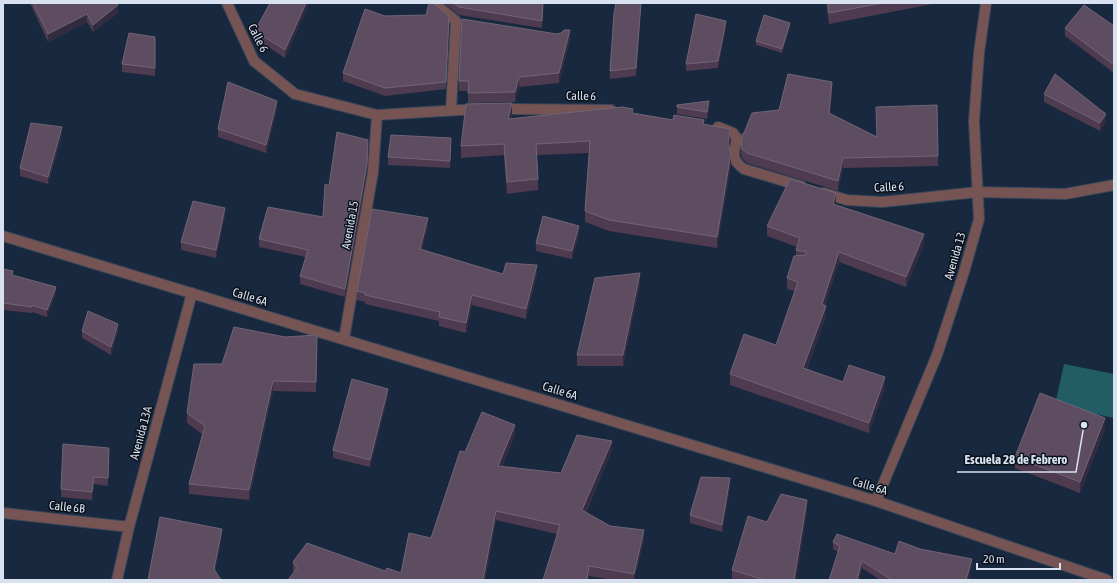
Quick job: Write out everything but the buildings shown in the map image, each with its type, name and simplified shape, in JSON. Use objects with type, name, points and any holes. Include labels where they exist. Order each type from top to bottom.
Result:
[{"type":"street","name":"Calle 6","points":[[227,3],[254,61],[294,94],[377,115],[503,108],[597,109],[620,112]]},
{"type":"street","points":[[434,3],[460,22],[451,110]]},
{"type":"street","name":"Avenida 13","points":[[876,501],[937,355],[964,272],[979,219],[974,121],[979,52],[986,3]]},
{"type":"street","name":"Avenida 15","points":[[344,339],[373,172],[377,115]]},
{"type":"street","name":"Calle 6","points":[[705,125],[720,128],[733,133],[737,138],[733,155],[736,164],[744,169],[847,200],[882,202],[978,192],[1065,194],[1114,185]]},
{"type":"street","name":"Calle 6A","points":[[3,236],[876,501],[1104,579]]},
{"type":"street","name":"Avenida 13A","points":[[118,580],[129,527],[192,293]]},
{"type":"street","name":"Calle 6B","points":[[3,513],[129,527]]},
{"type":"shaded area","points":[[1064,364],[1114,374],[1114,418],[1055,405]]},
{"type":"place","name":"Escuela 28 de Febrero","points":[[1084,425]]}]
